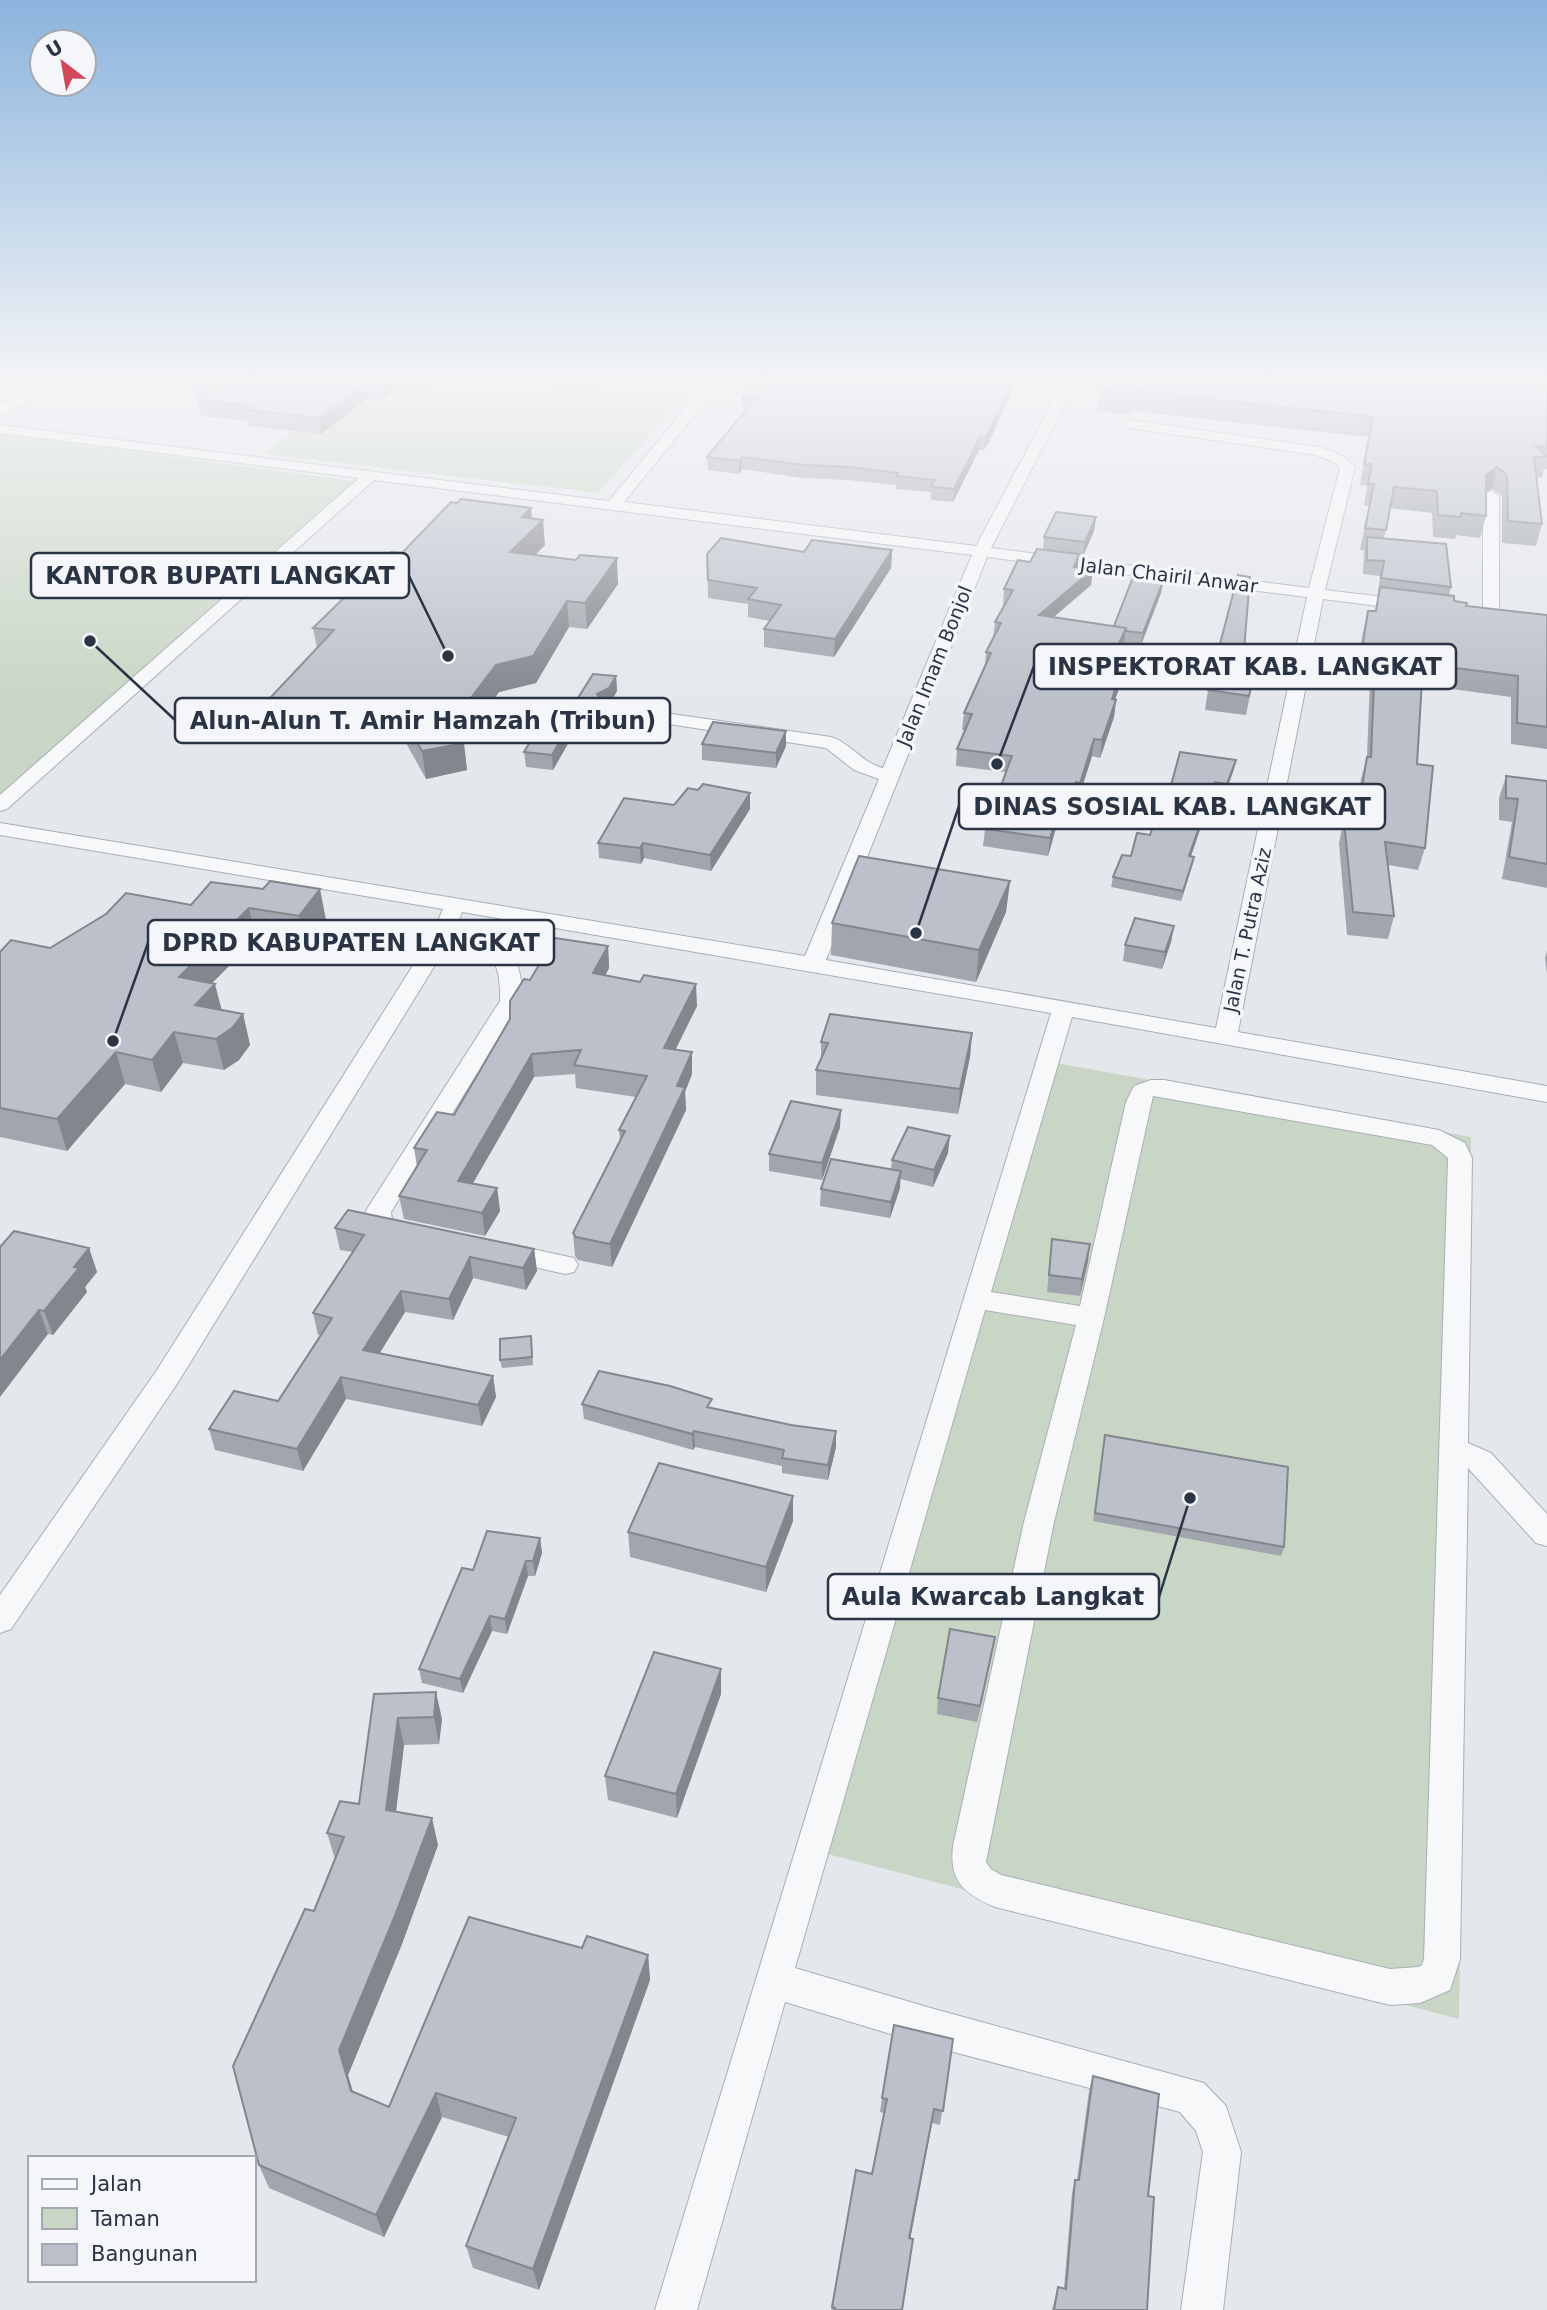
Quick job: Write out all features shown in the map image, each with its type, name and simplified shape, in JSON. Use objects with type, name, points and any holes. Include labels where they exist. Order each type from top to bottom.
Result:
[{"type":"street","points":[[0,805],[360,485]]},
{"type":"street","name":"Jalan Chairil Anwar","points":[[435,485],[1424,606]]},
{"type":"street","points":[[613,506],[630,485]]},
{"type":"street","name":"Jalan Imam Bonjol","points":[[813,964],[981,552],[1016,485]]},
{"type":"street","name":"Jalan T. Putra Aziz","points":[[1224,1038],[1316,593],[1343,485]]},
{"type":"street","points":[[1490,496],[1491,615]]},
{"type":"street","points":[[609,710],[831,743],[844,749],[855,763],[869,771],[890,775]]},
{"type":"street","points":[[0,829],[813,964],[1547,1094]]},
{"type":"street","points":[[0,1620],[167,1377],[442,937],[455,904]]},
{"type":"street","points":[[421,1234],[381,1226],[379,1212],[386,1196],[511,1002],[513,977],[505,957],[479,940],[442,937]]},
{"type":"street","points":[[676,2310],[1063,1009]]},
{"type":"street","points":[[1164,1088],[1439,1138],[1456,1149],[1460,1158],[1442,1959],[1437,1977],[1420,1985],[1390,1987],[995,1890],[979,1881],[968,1866],[1039,1522],[1091,1318],[1142,1091],[1164,1088]]},
{"type":"street","points":[[486,1248],[565,1265]]},
{"type":"street","points":[[976,1299],[1091,1318]]},
{"type":"street","points":[[1452,1449],[1481,1461],[1501,1480],[1519,1507],[1547,1534]]},
{"type":"street","points":[[773,1980],[927,2026],[1191,2096],[1212,2120],[1222,2152],[1202,2310]]},
{"type":"green space","points":[[0,485],[358,485],[0,800]]},
{"type":"green space","points":[[528,485],[605,485],[598,493]]},
{"type":"green space","points":[[1055,1063],[1471,1137],[1459,2019],[824,1853]]},
{"type":"building","points":[[932,485],[956,485],[954,489],[931,487]]},
{"type":"building","points":[[1374,485],[1486,485],[1486,516],[1461,513],[1460,517],[1438,515],[1437,491],[1394,487],[1386,530],[1365,528]]},
{"type":"building","points":[[1507,485],[1537,485],[1542,524],[1508,521]]},
{"type":"building","points":[[461,499],[531,508],[522,517],[543,520],[510,552],[576,560],[580,555],[617,558],[585,603],[567,601],[533,656],[496,665],[452,723],[464,743],[422,751],[402,716],[270,698],[334,630],[313,628],[391,552],[402,553],[451,502],[457,503]]},
{"type":"building","points":[[1056,512],[1096,517],[1085,542],[1044,537]]},
{"type":"building","points":[[1367,537],[1446,544],[1451,587],[1381,578],[1384,561],[1367,560]]},
{"type":"building","points":[[721,538],[804,552],[812,540],[892,550],[835,639],[764,629],[781,605],[748,599],[757,588],[708,580],[707,554]]},
{"type":"building","points":[[1037,549],[1079,554],[1074,567],[1093,569],[1039,615],[1126,628],[1106,672],[1120,674],[1112,699],[1116,700],[1102,740],[1094,739],[1080,783],[1076,782],[1069,804],[1061,803],[1050,838],[985,829],[1012,756],[957,749],[972,714],[964,713],[991,653],[986,652],[1001,623],[995,622],[1013,590],[1004,589],[1018,560],[1030,562]]},
{"type":"building","points":[[1238,575],[1250,577],[1244,650],[1259,652],[1249,696],[1208,690]]},
{"type":"building","points":[[1133,577],[1163,581],[1143,633],[1114,626]]},
{"type":"building","points":[[1380,587],[1454,596],[1454,601],[1467,603],[1466,606],[1547,615],[1547,727],[1517,723],[1518,676],[1423,664],[1417,764],[1433,766],[1425,848],[1385,842],[1394,916],[1353,912],[1344,821],[1347,804],[1359,806],[1367,757],[1371,757],[1375,657],[1361,655],[1368,611],[1376,611]]},
{"type":"building","points":[[593,674],[616,676],[609,688],[597,694],[601,701],[578,698]]},
{"type":"building","points":[[555,701],[581,704],[552,755],[524,752]]},
{"type":"building","points":[[713,722],[786,731],[776,753],[702,744]]},
{"type":"building","points":[[1180,752],[1236,760],[1227,784],[1215,782],[1189,856],[1194,857],[1183,891],[1113,877],[1122,855],[1131,856],[1137,833],[1150,835],[1161,803],[1166,804]]},
{"type":"building","points":[[1506,776],[1547,781],[1547,864],[1509,857],[1518,799],[1506,798]]},
{"type":"building","points":[[703,784],[750,793],[710,855],[643,843],[640,848],[598,843],[624,798],[674,805],[688,788],[698,790]]},
{"type":"building","points":[[859,856],[1010,881],[979,950],[832,923]]},
{"type":"building","points":[[270,881],[320,889],[299,916],[249,908],[179,977],[215,984],[195,1005],[243,1014],[232,1028],[216,1039],[174,1032],[152,1060],[116,1052],[57,1119],[0,1108],[0,952],[11,940],[50,948],[106,914],[126,893],[191,905],[211,882],[263,889]]},
{"type":"building","points":[[1135,918],[1174,926],[1165,952],[1125,945]]},
{"type":"building","points":[[555,938],[608,946],[593,973],[640,982],[644,975],[696,984],[664,1048],[692,1052],[677,1086],[685,1087],[610,1244],[576,1237],[573,1233],[625,1131],[619,1130],[647,1076],[574,1065],[581,1050],[532,1054],[458,1181],[497,1188],[482,1213],[399,1196],[427,1150],[414,1148],[437,1112],[454,1115],[510,1019],[510,1001],[524,979],[530,980]]},
{"type":"building","points":[[830,1014],[972,1033],[960,1089],[816,1070],[828,1043],[821,1042]]},
{"type":"building","points":[[791,1101],[841,1110],[822,1163],[769,1154]]},
{"type":"building","points":[[908,1127],[950,1136],[934,1170],[892,1160]]},
{"type":"building","points":[[831,1159],[901,1171],[891,1202],[821,1189]]},
{"type":"building","points":[[348,1210],[534,1249],[523,1268],[470,1257],[449,1299],[401,1291],[363,1350],[493,1376],[478,1405],[341,1377],[297,1449],[209,1429],[234,1391],[278,1401],[332,1318],[313,1313],[364,1235],[335,1228]]},
{"type":"building","points":[[14,1231],[89,1248],[74,1267],[79,1268],[44,1311],[39,1310],[0,1360],[0,1247]]},
{"type":"building","points":[[1052,1239],[1090,1244],[1082,1279],[1049,1275]]},
{"type":"building","points":[[531,1336],[532,1357],[500,1360],[500,1339]]},
{"type":"building","points":[[599,1371],[670,1386],[712,1399],[707,1407],[791,1425],[836,1431],[828,1465],[782,1458],[784,1450],[694,1431],[692,1434],[582,1404]]},
{"type":"building","points":[[1105,1435],[1288,1467],[1284,1547],[1095,1513]]},
{"type":"building","points":[[659,1463],[793,1496],[766,1567],[628,1532]]},
{"type":"building","points":[[487,1531],[540,1538],[533,1561],[526,1561],[505,1619],[490,1616],[460,1679],[419,1669],[462,1568],[473,1570]]},
{"type":"building","points":[[950,1629],[995,1637],[980,1706],[938,1698]]},
{"type":"building","points":[[654,1652],[721,1669],[676,1794],[605,1776]]},
{"type":"building","points":[[436,1692],[434,1717],[398,1718],[386,1810],[432,1818],[339,2050],[351,2091],[389,2107],[469,1917],[582,1948],[587,1936],[648,1955],[533,2269],[466,2246],[516,2118],[436,2093],[376,2215],[259,2165],[233,2066],[305,1909],[314,1911],[344,1837],[327,1833],[340,1801],[359,1804],[374,1694]]},
{"type":"building","points":[[894,2025],[953,2039],[943,2111],[934,2109],[909,2238],[913,2239],[902,2310],[835,2310],[832,2307],[856,2170],[872,2174],[887,2099],[882,2098]]},
{"type":"building","points":[[1093,2076],[1159,2094],[1148,2196],[1154,2197],[1147,2310],[1054,2310],[1058,2287],[1066,2289],[1075,2180],[1079,2180]]},
{"type":"place","name":"Alun-Alun T. Amir Hamzah (Tribun)","points":[[90,641]]},
{"type":"place","name":"KANTOR BUPATI LANGKAT","points":[[448,656]]},
{"type":"place","name":"INSPEKTORAT KAB. LANGKAT","points":[[997,764]]},
{"type":"place","name":"DINAS SOSIAL KAB. LANGKAT","points":[[916,933]]},
{"type":"place","name":"DPRD KABUPATEN LANGKAT","points":[[113,1041]]},
{"type":"place","name":"Aula Kwarcab Langkat","points":[[1190,1498]]}]
